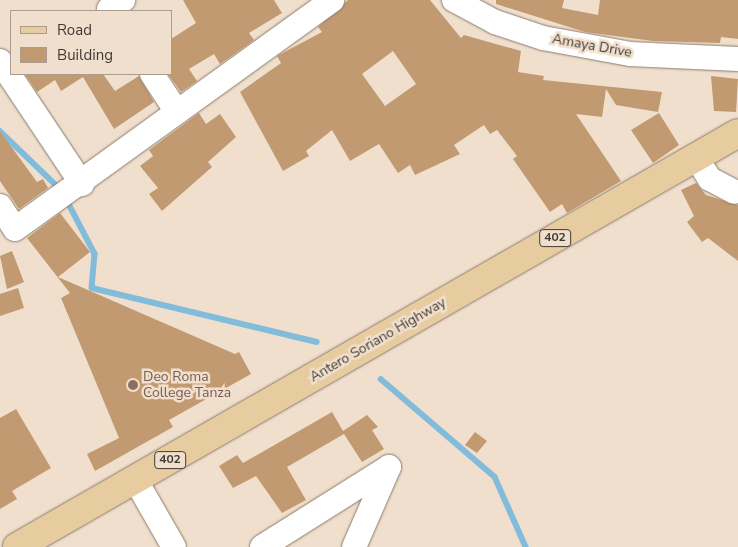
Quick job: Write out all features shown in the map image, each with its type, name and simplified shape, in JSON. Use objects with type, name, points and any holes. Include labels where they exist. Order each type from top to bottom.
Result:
[{"type":"main road","name":"Antero Soriano Highway","points":[[17,547],[738,133]]},
{"type":"street","points":[[0,206],[15,229],[82,184],[177,112],[332,0]]},
{"type":"street","name":"Amaya Drive","points":[[454,0],[495,22],[543,38],[630,54],[738,59]]},
{"type":"street","points":[[0,62],[82,184]]},
{"type":"street","points":[[153,75],[177,112]]},
{"type":"street","points":[[696,157],[710,179],[734,192]]},
{"type":"street","points":[[262,547],[288,540],[389,467],[354,547]]},
{"type":"street","points":[[135,480],[174,547]]},
{"type":"building","points":[[183,0],[274,0],[282,13],[249,33],[254,40],[220,64],[214,54],[189,69],[197,81],[181,92],[169,75],[172,75],[172,38],[196,23]]},
{"type":"building","points":[[348,0],[430,0],[461,38],[464,35],[521,51],[518,72],[544,76],[543,80],[662,92],[658,112],[616,105],[606,89],[602,117],[576,114],[621,181],[567,213],[562,204],[550,212],[513,159],[517,156],[497,130],[490,134],[484,125],[454,145],[460,154],[415,175],[410,165],[398,173],[379,144],[350,161],[332,130],[306,151],[309,156],[283,171],[240,92],[281,63],[277,56],[322,32],[318,27]],"holes":[[[393,51],[416,84],[385,106],[362,74]]]},
{"type":"building","points":[[496,0],[564,0],[562,8],[598,15],[600,0],[738,0],[738,39],[721,37],[720,43],[653,41],[585,32],[496,4]]},
{"type":"building","points":[[26,75],[104,75],[115,91],[139,76],[154,102],[114,129],[83,77],[61,91],[55,80],[37,92]]},
{"type":"building","points":[[711,76],[738,79],[736,112],[714,111]]},
{"type":"building","points":[[199,113],[206,124],[220,114],[236,137],[208,162],[212,167],[162,211],[149,194],[158,188],[140,166],[153,156],[149,150]]},
{"type":"building","points":[[659,113],[679,145],[653,163],[631,130]]},
{"type":"building","points":[[0,131],[37,182],[43,179],[48,188],[19,209],[0,181]]},
{"type":"building","points":[[696,183],[706,195],[738,205],[738,261],[708,238],[702,242],[687,222],[694,216],[681,190]]},
{"type":"building","points":[[60,213],[90,252],[58,277],[235,354],[239,352],[251,374],[169,420],[173,427],[95,471],[87,454],[119,438],[61,298],[70,293],[27,238]]},
{"type":"building","points":[[12,251],[24,282],[7,289],[0,256]]},
{"type":"building","points":[[18,288],[24,308],[0,316],[0,294]]},
{"type":"building","points":[[16,409],[51,468],[12,491],[17,499],[0,509],[0,418]]},
{"type":"building","points":[[332,412],[343,431],[367,415],[378,427],[372,430],[384,449],[362,462],[344,434],[287,467],[306,500],[282,513],[256,476],[233,488],[219,466],[237,455],[243,463]]},
{"type":"building","points":[[475,432],[487,441],[477,453],[465,445]]},
{"type":"waterway","points":[[0,131],[56,185]]},
{"type":"waterway","points":[[70,206],[95,254],[92,288],[317,342]]},
{"type":"waterway","points":[[381,379],[495,477],[526,547]]},
{"type":"place","name":"Deo Roma College Tanza","points":[[133,385]]}]
